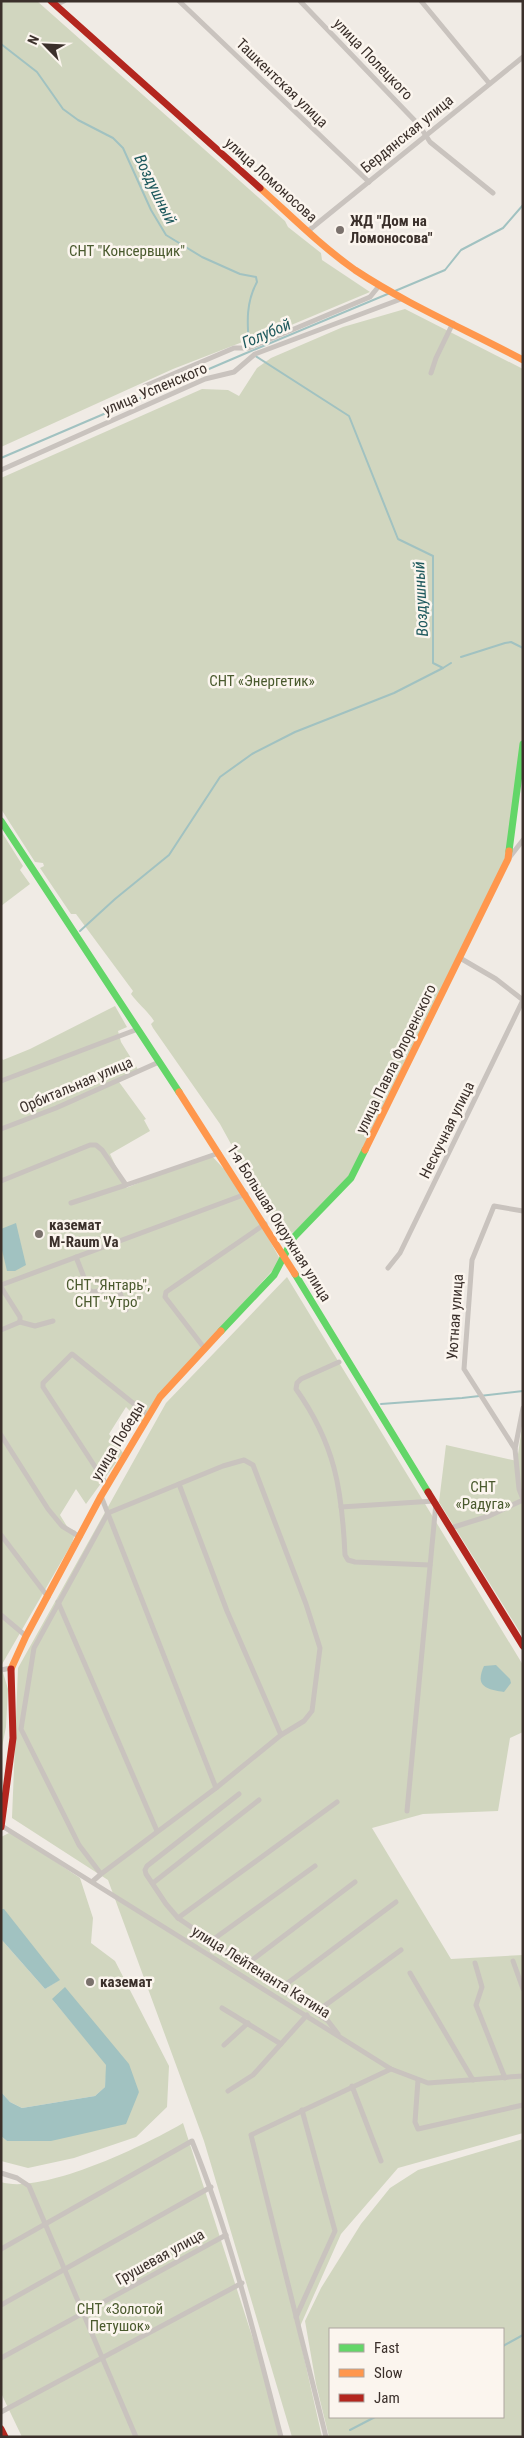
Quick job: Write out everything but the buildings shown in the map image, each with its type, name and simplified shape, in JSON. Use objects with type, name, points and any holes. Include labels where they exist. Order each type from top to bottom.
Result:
[{"type":"main road","name":"улица Ломоносова","points":[[53,3],[333,254],[401,300],[523,360]]},
{"type":"main road","name":"улица Павла Флоренского","points":[[284,1254],[294,1237],[351,1178],[508,859],[519,812],[523,744]]},
{"type":"main road","name":"1-я Большая Окружная улица","points":[[1,821],[284,1254],[523,1646]]},
{"type":"main road","name":"улица Победы","points":[[11,1668],[26,1636],[101,1496],[160,1397],[274,1274],[281,1265],[284,1254]]},
{"type":"main road","points":[[2,1826],[13,1738],[11,1668]]},
{"type":"main road","points":[[1,2429],[5,2437]]},
{"type":"street","points":[[53,3],[64,1]]},
{"type":"street","name":"Ташкентская улица","points":[[179,1],[368,182]]},
{"type":"street","name":"улица Полецкого","points":[[300,1],[419,125],[430,142],[493,193]]},
{"type":"street","points":[[421,1],[488,83]]},
{"type":"street","name":"Бердянская улица","points":[[308,231],[426,136],[488,83],[523,57]]},
{"type":"street","points":[[145,386],[234,348],[249,348],[370,297],[379,286]]},
{"type":"street","name":"улица Успенского","points":[[1,470],[205,379],[234,372],[255,354],[401,300]]},
{"type":"street","points":[[432,373],[436,358],[453,324]]},
{"type":"street","name":"улица Павла Флоренского","points":[[508,859],[523,840]]},
{"type":"street","points":[[460,958],[496,979],[523,1000]]},
{"type":"street","name":"Нескучная улица","points":[[388,1268],[400,1253],[523,1000]]},
{"type":"street","points":[[1,1081],[138,1029]]},
{"type":"street","name":"Орбитальная улица","points":[[1,1129],[56,1108],[159,1062]]},
{"type":"street","points":[[1,1181],[96,1145],[102,1150],[126,1185]]},
{"type":"street","points":[[71,1204],[219,1153]]},
{"type":"street","points":[[20,1322],[20,1317],[1,1286],[246,1194]]},
{"type":"street","name":"Уютная улица","points":[[515,1449],[464,1369],[472,1260],[494,1206],[523,1211]]},
{"type":"street","points":[[205,1348],[166,1297],[166,1292],[168,1288],[265,1224]]},
{"type":"street","points":[[76,1257],[88,1290],[93,1292],[118,1287],[126,1310]]},
{"type":"street","points":[[1,1330],[20,1322],[35,1326],[53,1322]]},
{"type":"street","points":[[107,1486],[43,1387],[43,1383],[72,1354],[148,1416]]},
{"type":"street","points":[[339,1362],[301,1379],[296,1383],[296,1389],[321,1428],[333,1458],[341,1507],[345,1555],[348,1560],[430,1565]]},
{"type":"street","points":[[451,1528],[488,1516],[523,1500],[519,1489],[515,1449],[523,1408]]},
{"type":"street","points":[[1,1435],[48,1509],[62,1526],[80,1537]]},
{"type":"street","points":[[93,1882],[157,1831],[216,1788],[281,1735],[304,1721],[312,1711],[320,1648],[306,1604],[253,1465],[244,1460],[179,1484],[108,1514],[34,1648],[21,1729],[79,1846],[101,1874]]},
{"type":"street","points":[[179,1484],[228,1611],[281,1735]]},
{"type":"street","points":[[101,1496],[216,1788]]},
{"type":"street","points":[[341,1507],[435,1502],[407,1811]]},
{"type":"street","points":[[1,1535],[48,1597]]},
{"type":"street","points":[[58,1602],[157,1831]]},
{"type":"street","points":[[1,1615],[26,1636]]},
{"type":"street","points":[[1,1670],[11,1668]]},
{"type":"street","points":[[239,1794],[147,1866],[146,1874],[178,1918],[316,2012],[328,2021],[341,2038]]},
{"type":"street","points":[[152,1883],[259,1800]]},
{"type":"street","points":[[178,1918],[336,1802]]},
{"type":"street","name":"улица Лейтенанта Катина","points":[[2,1826],[391,2069],[428,2083],[523,2076]]},
{"type":"street","points":[[211,1941],[315,1866]]},
{"type":"street","points":[[246,1964],[355,1882]]},
{"type":"street","points":[[281,1988],[396,1902]]},
{"type":"street","points":[[316,2012],[401,1950]]},
{"type":"street","points":[[513,1961],[523,1989]]},
{"type":"street","points":[[475,1963],[482,1987],[476,2006],[505,2078]]},
{"type":"street","points":[[410,1973],[474,2080]]},
{"type":"street","points":[[222,2008],[281,2044]]},
{"type":"street","points":[[228,2091],[253,2075],[307,2015]]},
{"type":"street","points":[[224,2045],[248,2023]]},
{"type":"street","points":[[326,2437],[251,2135],[391,2069]]},
{"type":"street","points":[[418,2080],[415,2122],[418,2129],[523,2105]]},
{"type":"street","points":[[352,2086],[381,2161]]},
{"type":"street","points":[[296,2317],[335,2231],[302,2110]]},
{"type":"street","points":[[1,2249],[192,2141],[211,2187],[242,2283],[281,2437]]},
{"type":"street","points":[[1,2173],[16,2178],[29,2186],[136,2437]]},
{"type":"street","points":[[1,2305],[211,2187]]},
{"type":"street","name":"Грушевая улица","points":[[1,2358],[226,2235]]},
{"type":"street","points":[[1,2412],[242,2283]]},
{"type":"green space","name":"СНТ \"Консервщик\"","points":[[1,1],[37,1],[285,221],[288,227],[321,253],[322,260],[370,292],[265,336],[258,336],[173,369],[1,447]]},
{"type":"green space","name":"СНТ «Энергетик»","points":[[405,309],[523,369],[523,748],[506,862],[360,1165],[295,1231],[283,1239],[220,1124],[153,1028],[151,1024],[154,1021],[131,994],[133,991],[76,914],[71,914],[40,868],[44,866],[43,863],[35,862],[1,809],[1,478],[202,389],[228,390],[239,396],[257,368],[271,358],[343,327]]},
{"type":"green space","points":[[1,831],[23,866],[20,870],[30,884],[1,906]]},
{"type":"green space","name":"СНТ \"Янтарь\", СНТ \"Утро\"","points":[[115,1006],[127,1027],[118,1031],[121,1042],[139,1071],[119,1082],[146,1119],[144,1120],[150,1131],[110,1154],[126,1188],[210,1154],[226,1169],[248,1201],[281,1261],[153,1403],[141,1422],[126,1407],[109,1434],[123,1453],[86,1504],[76,1489],[60,1515],[68,1528],[76,1531],[72,1543],[1,1666],[1,1057],[3,1060],[30,1049]]},
{"type":"green space","points":[[287,1277],[523,1665],[523,1732],[510,1738],[498,1811],[423,1814],[372,1828],[451,1959],[523,1955],[523,2133],[398,2168],[341,2234],[298,2331],[322,2437],[292,2437],[204,2141],[108,1880],[12,1818],[18,1668],[166,1403]]},
{"type":"green space","name":"СНТ «Радуга»","points":[[523,1420],[523,1637],[439,1502],[446,1445],[517,1461]]},
{"type":"green space","points":[[1,1666],[8,1689],[6,1727],[1,1752]]},
{"type":"green space","points":[[11,1832],[80,1878],[93,1918],[91,1943],[115,1961],[169,2066],[167,2107],[136,2137],[74,2158],[28,2168],[1,2161],[1,2136],[7,2141],[139,2092],[52,1999],[107,2065],[105,2087],[95,2096],[22,2108],[10,2102],[1,2092],[1,1939],[45,1989],[59,1980],[1,1909],[1,1837]]},
{"type":"green space","name":"СНТ «Золотой Петушок»","points":[[183,2123],[266,2379],[282,2437],[22,2437],[1,2393],[1,2182],[19,2184],[67,2175],[120,2155]]},
{"type":"green space","points":[[523,2139],[523,2437],[329,2437],[316,2384],[305,2321],[321,2288],[361,2224],[390,2188],[418,2170]]},
{"type":"water","points":[[16,1223],[26,1265],[15,1271],[7,1271],[1,1246],[1,1229]]},
{"type":"water","points":[[496,1665],[510,1679],[511,1683],[504,1692],[487,1688],[481,1682],[481,1673],[484,1666]]},
{"type":"water","points":[[1,1909],[4,1909],[60,1980],[45,1989],[1,1939]]},
{"type":"water","points":[[65,1987],[129,2064],[139,2092],[126,2124],[51,2141],[7,2141],[1,2136],[1,2092],[10,2102],[22,2108],[95,2096],[105,2087],[106,2065],[52,1999]]},
{"type":"waterway","name":"Воздушный","points":[[1,44],[37,72],[63,109],[78,120],[113,138],[123,148],[151,210],[166,235],[202,257],[240,274],[256,277],[257,282],[253,290],[248,312],[249,344]]},
{"type":"waterway","name":"Голубой","points":[[395,291],[445,270],[461,250],[503,228],[523,205]]},
{"type":"waterway","name":"Голубой","points":[[1,458],[390,293]]},
{"type":"waterway","name":"Воздушный","points":[[254,355],[349,416],[398,539],[433,556],[433,663],[443,668],[451,663]]},
{"type":"waterway","name":"Воздушный","points":[[461,657],[511,642],[523,648]]},
{"type":"waterway","points":[[80,931],[115,899],[169,855],[220,777],[252,754],[295,732],[394,693],[443,668]]},
{"type":"waterway","points":[[381,1404],[523,1391]]},
{"type":"waterway","points":[[504,2345],[523,2335]]},
{"type":"waterway","points":[[350,2430],[373,2418]]},
{"type":"traffic: fast","points":[[509,851],[523,744]]},
{"type":"traffic: fast","points":[[1,821],[179,1092]]},
{"type":"traffic: fast","points":[[221,1331],[274,1275],[294,1237],[351,1178],[365,1150]]},
{"type":"traffic: fast","points":[[295,1274],[428,1492]]},
{"type":"traffic: slow","points":[[260,188],[318,241],[355,270],[417,306],[523,360]]},
{"type":"traffic: slow","points":[[365,1150],[508,859],[509,851]]},
{"type":"traffic: slow","points":[[179,1092],[295,1274]]},
{"type":"traffic: slow","points":[[11,1669],[26,1636],[101,1496],[160,1397],[221,1331]]},
{"type":"traffic: jam","points":[[51,1],[260,188]]},
{"type":"traffic: jam","points":[[428,1492],[523,1646]]},
{"type":"traffic: jam","points":[[1,1827],[13,1738],[11,1669]]},
{"type":"traffic: jam","points":[[1,2429],[5,2437]]},
{"type":"place","name":"ЖД \"Дом на Ломоносова\"","points":[[340,230]]},
{"type":"place","name":"каземат M-Raum Va","points":[[39,1234]]},
{"type":"place","name":"каземат","points":[[90,1982]]}]
